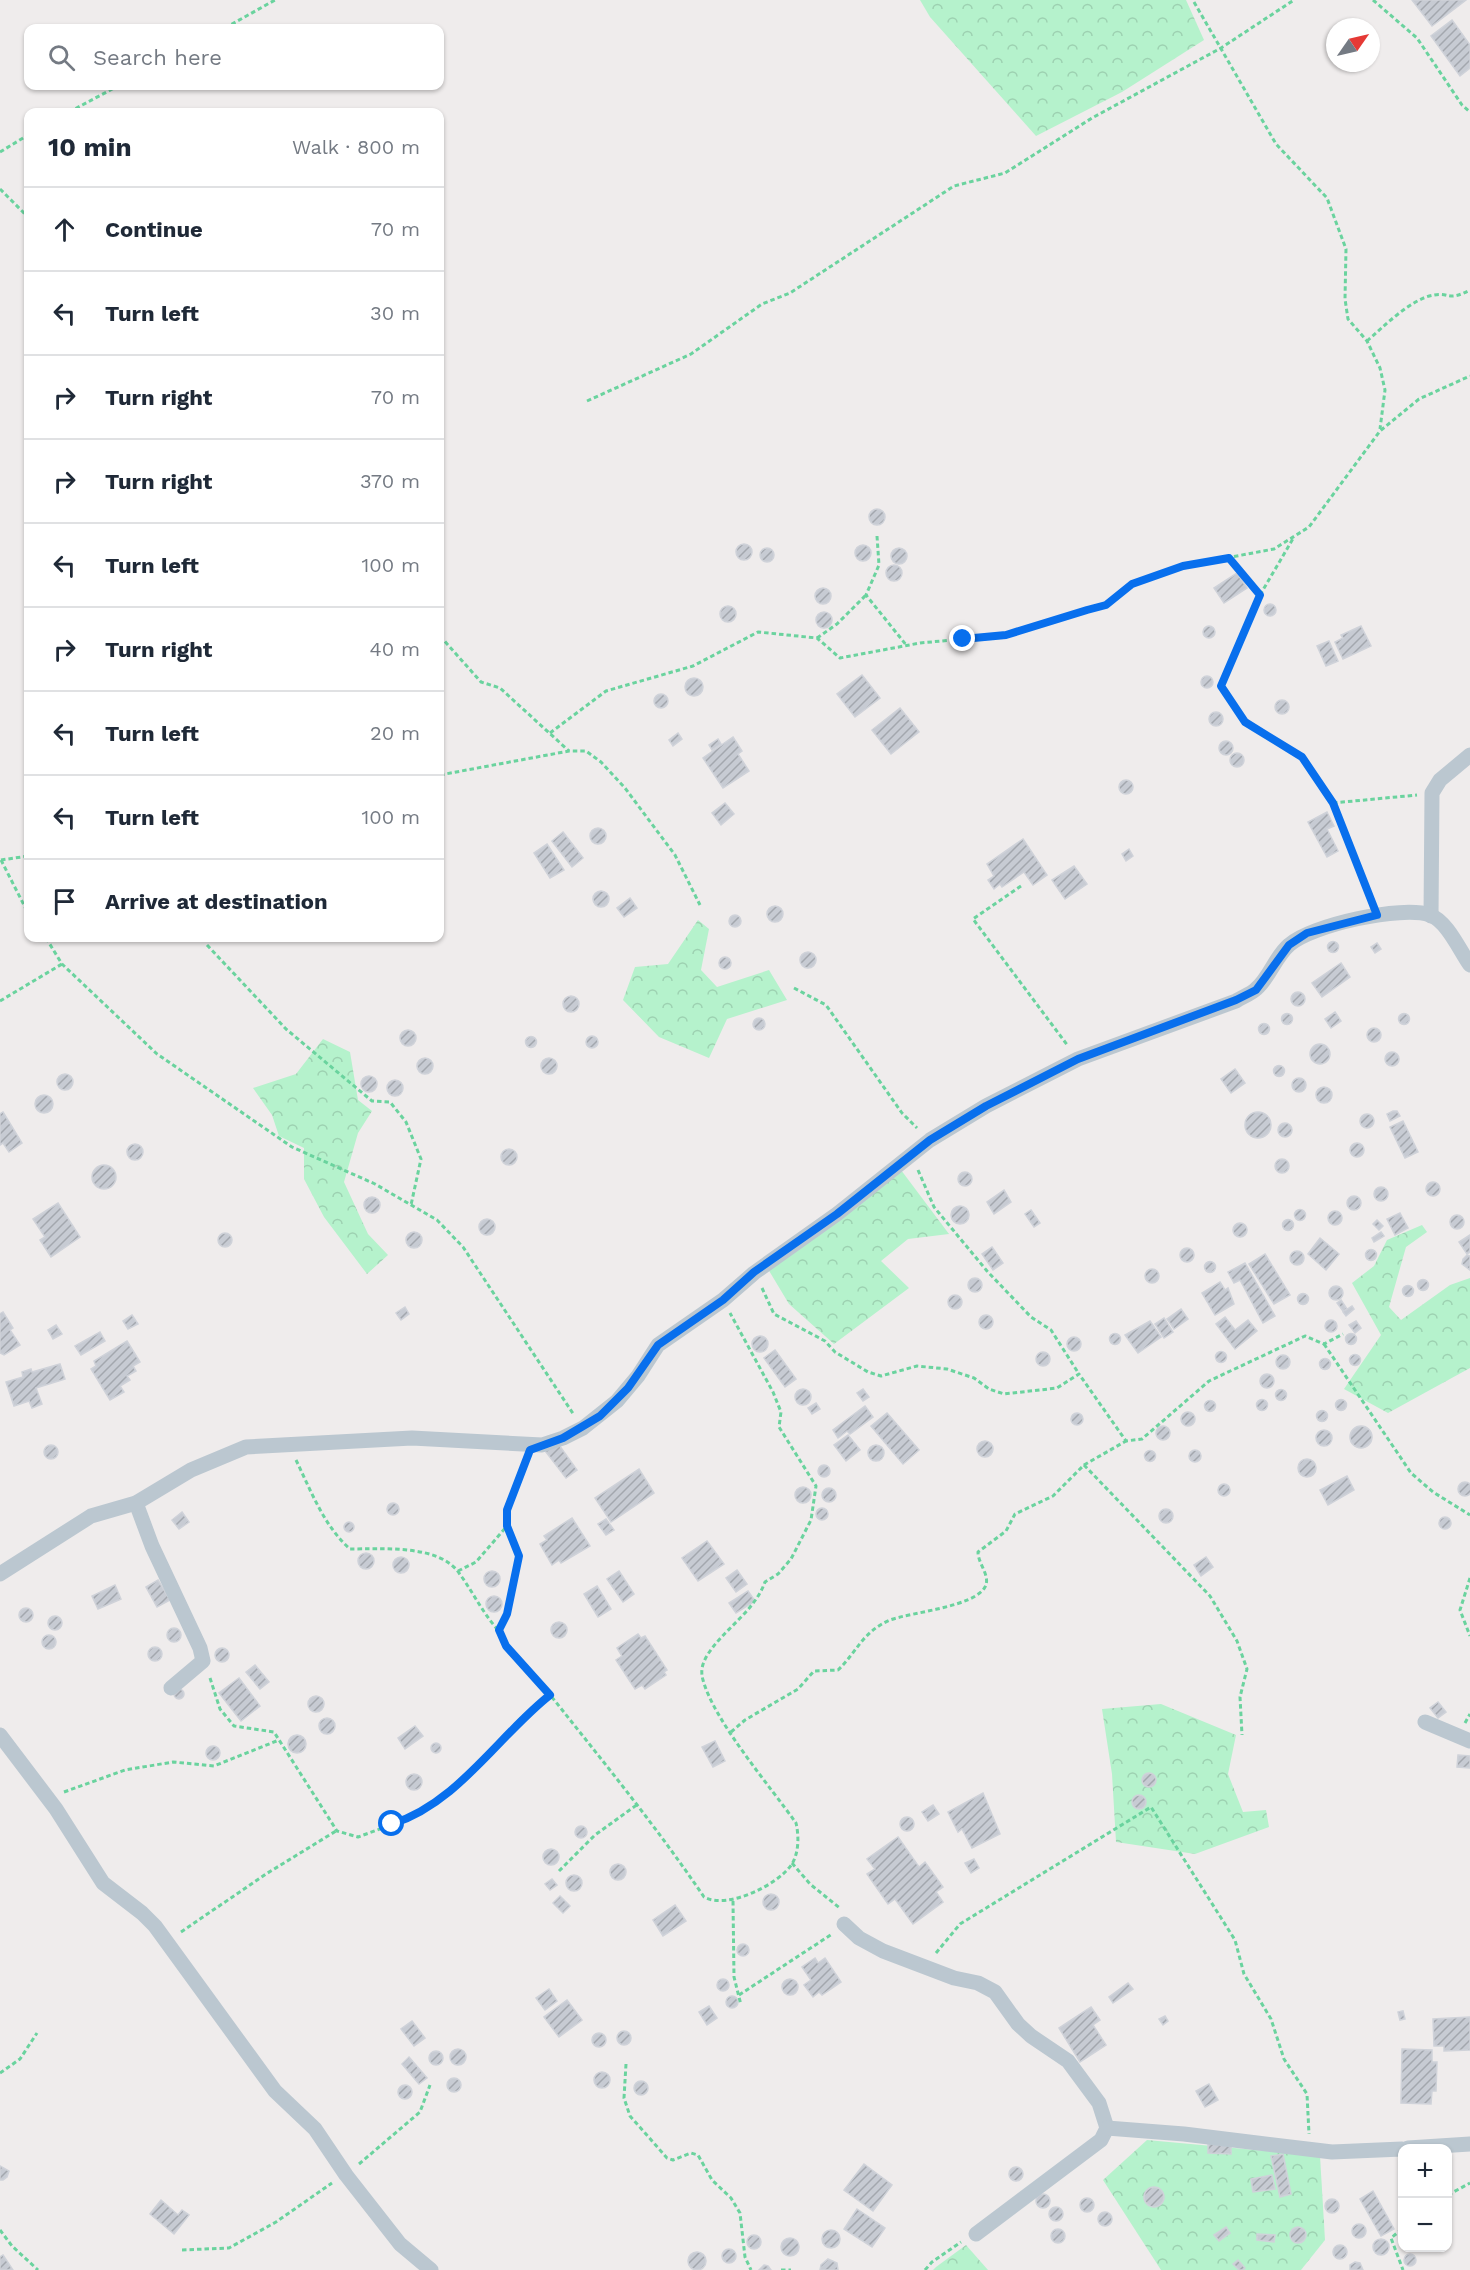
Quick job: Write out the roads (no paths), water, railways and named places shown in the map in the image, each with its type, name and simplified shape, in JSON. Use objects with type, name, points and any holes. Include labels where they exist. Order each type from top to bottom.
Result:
[{"type":"street","points":[[1431,916],[1432,793],[1440,780],[1470,755]]},
{"type":"street","points":[[0,1574],[91,1516],[136,1503],[191,1470],[246,1447],[412,1438],[542,1445],[583,1428],[617,1401],[658,1345],[723,1300],[754,1272],[837,1214],[930,1140],[986,1106],[1078,1059],[1236,1000],[1256,990],[1289,945],[1307,933],[1377,915],[1410,913],[1431,916],[1443,926],[1470,965]]},
{"type":"street","points":[[136,1503],[152,1546],[186,1613],[203,1662],[171,1688]]},
{"type":"street","points":[[1425,1722],[1470,1741]]},
{"type":"street","points":[[0,1735],[49,1799],[103,1883],[142,1913],[167,1941],[275,2091],[315,2129],[346,2175],[400,2244],[431,2270]]},
{"type":"street","points":[[844,1924],[860,1938],[883,1951],[925,1965],[954,1978],[978,1983],[995,1992],[1018,2024],[1031,2036],[1068,2061],[1100,2103],[1107,2128],[1101,2140],[976,2234]]},
{"type":"street","points":[[1107,2128],[1184,2134],[1351,2153],[1398,2149]]},
{"type":"street","points":[[1452,2145],[1470,2144]]}]
